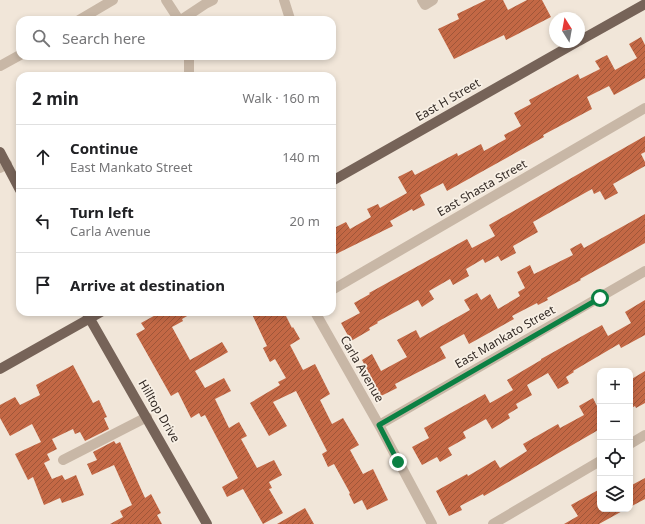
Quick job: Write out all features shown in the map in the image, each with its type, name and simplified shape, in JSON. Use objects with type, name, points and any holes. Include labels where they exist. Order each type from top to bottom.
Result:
[{"type":"main road","name":"East H Street","points":[[585,38],[645,4]]},
{"type":"main road","name":"East H Street","points":[[336,179],[567,48]]},
{"type":"main road","points":[[0,152],[3,166],[16,184]]},
{"type":"main road","points":[[0,369],[86,316]]},
{"type":"main road","name":"Hilltop Drive","points":[[89,316],[147,416],[207,524]]},
{"type":"street","points":[[86,16],[113,0]]},
{"type":"street","points":[[166,0],[177,16]]},
{"type":"street","points":[[186,16],[213,0]]},
{"type":"street","points":[[284,0],[289,16]]},
{"type":"street","points":[[0,66],[16,56]]},
{"type":"street","points":[[189,60],[189,72]]},
{"type":"street","name":"East Shasta Street","points":[[336,288],[645,108]]},
{"type":"street","name":"East Mankato Street","points":[[379,425],[645,272]]},
{"type":"street","name":"Carla Avenue","points":[[317,316],[379,425],[432,524]]},
{"type":"street","points":[[63,460],[147,416]]},
{"type":"street","points":[[633,442],[645,435]]},
{"type":"street","points":[[493,524],[597,463]]},
{"type":"building","points":[[486,0],[503,0],[508,10],[527,0],[542,0],[549,13],[549,18],[506,40],[504,35],[454,59],[438,29],[459,19],[457,14]]},
{"type":"building","points":[[641,37],[645,45],[645,78],[614,95],[609,86],[587,97],[592,109],[543,135],[544,137],[447,191],[443,183],[420,195],[425,205],[413,211],[412,209],[390,221],[393,226],[336,254],[336,227],[346,222],[350,229],[371,217],[367,209],[378,204],[380,208],[407,193],[398,177],[412,170],[415,175],[457,153],[458,156],[481,144],[484,151],[506,139],[504,135],[521,126],[514,113],[531,104],[529,100],[578,74],[580,79],[600,69],[595,61],[607,55],[615,70],[637,58],[629,44]]},
{"type":"building","points":[[645,136],[645,152],[641,154],[645,162],[645,166],[613,184],[618,193],[605,200],[600,191],[594,194],[592,189],[533,222],[538,232],[513,246],[516,253],[501,261],[498,256],[485,263],[483,259],[466,269],[469,276],[453,285],[450,279],[429,291],[434,299],[422,307],[418,300],[377,322],[378,323],[369,328],[370,330],[351,341],[341,323],[360,313],[354,303],[370,294],[369,293],[467,239],[472,248],[495,236],[489,225]]},
{"type":"building","points":[[645,214],[645,243],[547,298],[548,300],[538,305],[537,303],[512,316],[514,319],[469,344],[464,334],[440,347],[446,358],[395,384],[397,388],[381,396],[362,360],[372,354],[381,371],[407,357],[397,340],[416,330],[420,338],[470,310],[464,300],[477,293],[481,300],[490,294],[498,309],[520,296],[518,292],[525,288],[517,272],[530,265],[534,274],[573,255],[570,249],[581,243],[584,248]]},
{"type":"building","points":[[645,300],[645,335],[621,348],[619,344],[573,371],[574,372],[566,377],[569,383],[558,389],[548,373],[527,385],[532,395],[516,404],[518,408],[508,414],[510,418],[492,429],[486,419],[463,432],[466,438],[448,448],[452,455],[440,462],[437,457],[422,465],[412,447],[429,438],[424,428],[485,394],[490,403],[513,390],[507,380],[602,325],[608,336],[631,323],[625,312]]},
{"type":"building","points":[[154,316],[187,316],[182,319],[183,321],[172,327],[190,360],[222,342],[228,352],[195,371],[205,388],[224,378],[231,391],[215,399],[229,428],[239,422],[247,436],[241,439],[257,468],[274,460],[282,475],[269,482],[272,488],[269,489],[283,513],[263,524],[243,489],[227,497],[222,487],[238,478],[205,415],[201,417],[199,413],[191,418],[178,392],[171,396],[136,334],[145,329],[141,323]]},
{"type":"building","points":[[253,316],[286,316],[300,339],[290,345],[303,370],[315,364],[330,394],[320,400],[332,424],[343,418],[359,445],[350,450],[363,474],[373,469],[388,500],[367,510],[362,500],[354,504],[349,494],[350,493],[334,464],[328,467],[322,454],[327,451],[296,391],[273,402],[287,426],[269,436],[250,403],[280,385],[278,382],[286,378],[275,359],[270,362],[263,348],[267,346]]},
{"type":"building","points":[[73,365],[93,403],[99,400],[107,417],[104,418],[109,429],[85,441],[80,432],[75,434],[73,429],[52,439],[57,449],[47,454],[50,460],[44,463],[52,479],[62,475],[65,480],[76,475],[84,495],[62,503],[60,498],[44,505],[33,477],[28,480],[15,454],[41,442],[32,424],[10,436],[0,418],[0,405],[15,397],[20,405],[40,395],[36,385]]},
{"type":"building","points":[[645,371],[645,403],[636,408],[635,406],[633,407],[633,378]]},
{"type":"building","points":[[593,398],[597,406],[597,431],[484,496],[483,494],[460,506],[462,510],[449,516],[436,491],[467,474],[468,476],[495,460],[500,468],[527,451],[523,444],[558,424],[560,428],[584,415],[579,406]]},
{"type":"building","points":[[114,441],[116,444],[120,442],[145,498],[151,494],[161,513],[157,515],[162,524],[110,524],[123,517],[120,511],[132,505],[114,465],[92,475],[87,464],[97,460],[93,452]]},
{"type":"building","points":[[645,478],[645,499],[633,505],[633,484]]},
{"type":"building","points":[[597,491],[597,512],[621,512],[599,524],[564,524],[578,516],[571,505]]},
{"type":"building","points":[[305,508],[314,524],[277,524]]},
{"type":"route","points":[[398,462],[379,425],[600,298]]}]
